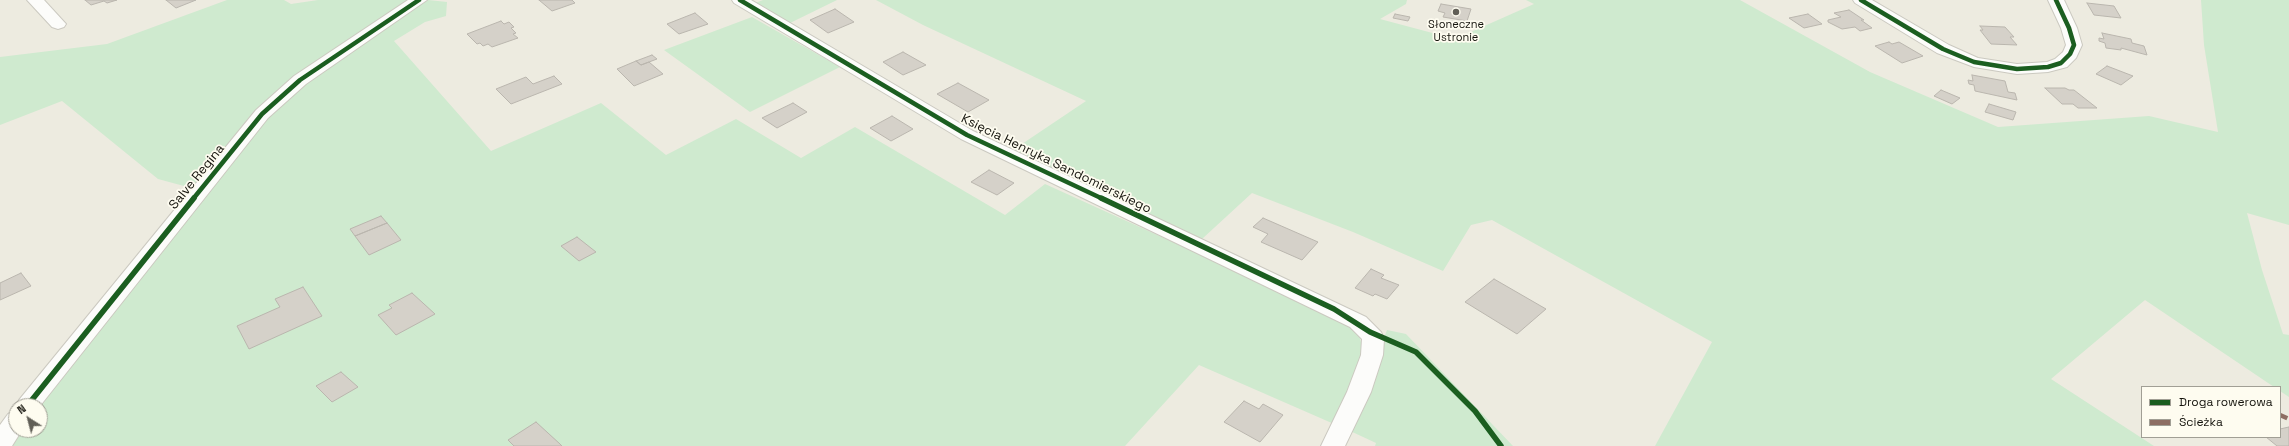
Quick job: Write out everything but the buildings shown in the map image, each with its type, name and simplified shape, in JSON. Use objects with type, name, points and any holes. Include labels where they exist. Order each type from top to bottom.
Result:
[{"type":"street","points":[[35,0],[58,24]]},
{"type":"street","name":"Salve Regina","points":[[32,398],[262,114],[300,80],[419,0]]},
{"type":"street","name":"Księcia Henryka Sandomierskiego","points":[[740,0],[967,135],[1334,309],[1358,322],[1370,332],[1373,339],[1372,356],[1359,392],[1333,446]]},
{"type":"street","points":[[1861,0],[1943,49],[1974,62],[2017,69],[2048,67],[2061,63],[2070,54],[2074,45],[2069,28],[2056,0]]},
{"type":"street","points":[[0,444],[8,432]]},
{"type":"green space","points":[[227,0],[284,0],[291,4],[318,0],[411,0],[296,77],[195,189],[158,179],[62,101],[0,125],[0,57],[107,44]]},
{"type":"green space","points":[[428,0],[447,2],[446,16],[425,22],[394,41],[491,151],[601,103],[666,155],[736,119],[801,158],[855,127],[1005,215],[1045,184],[1327,312],[1357,329],[1365,355],[1334,424],[1199,365],[1125,446],[7,446],[12,438],[48,438],[48,398],[46,398],[272,113],[307,80]]},
{"type":"green space","points":[[763,0],[837,0],[788,24],[755,3]]},
{"type":"green space","points":[[876,0],[1407,0],[1406,4],[1380,19],[1455,39],[1534,4],[1526,0],[1740,0],[1870,72],[1998,127],[2149,116],[2218,132],[2204,45],[2201,0],[2289,0],[2289,225],[2247,213],[2262,270],[2283,334],[2289,335],[2289,397],[2281,392],[2281,386],[2273,386],[2145,300],[2051,379],[2154,446],[1655,446],[1712,342],[1492,220],[1471,225],[1443,271],[1353,232],[1252,193],[1202,239],[1013,150],[1086,101],[923,25]]},
{"type":"green space","points":[[752,17],[840,67],[750,112],[664,50]]},
{"type":"green space","points":[[1387,330],[1406,334],[1513,446],[1375,446],[1376,443],[1348,430]]},
{"type":"marked path","points":[[2281,415],[2289,419]]},
{"type":"cycle path","points":[[33,398],[262,114],[300,80],[419,0]]},
{"type":"cycle path","points":[[740,0],[967,135],[1334,309],[1370,332],[1416,352],[1453,387],[1475,411],[1501,446]]},
{"type":"cycle path","points":[[1861,0],[1943,49],[1974,62],[2017,69],[2048,67],[2061,63],[2070,54],[2074,45],[2069,28],[2056,0]]},
{"type":"place","name":"Słoneczne Ustronie","points":[[1456,12]]}]
